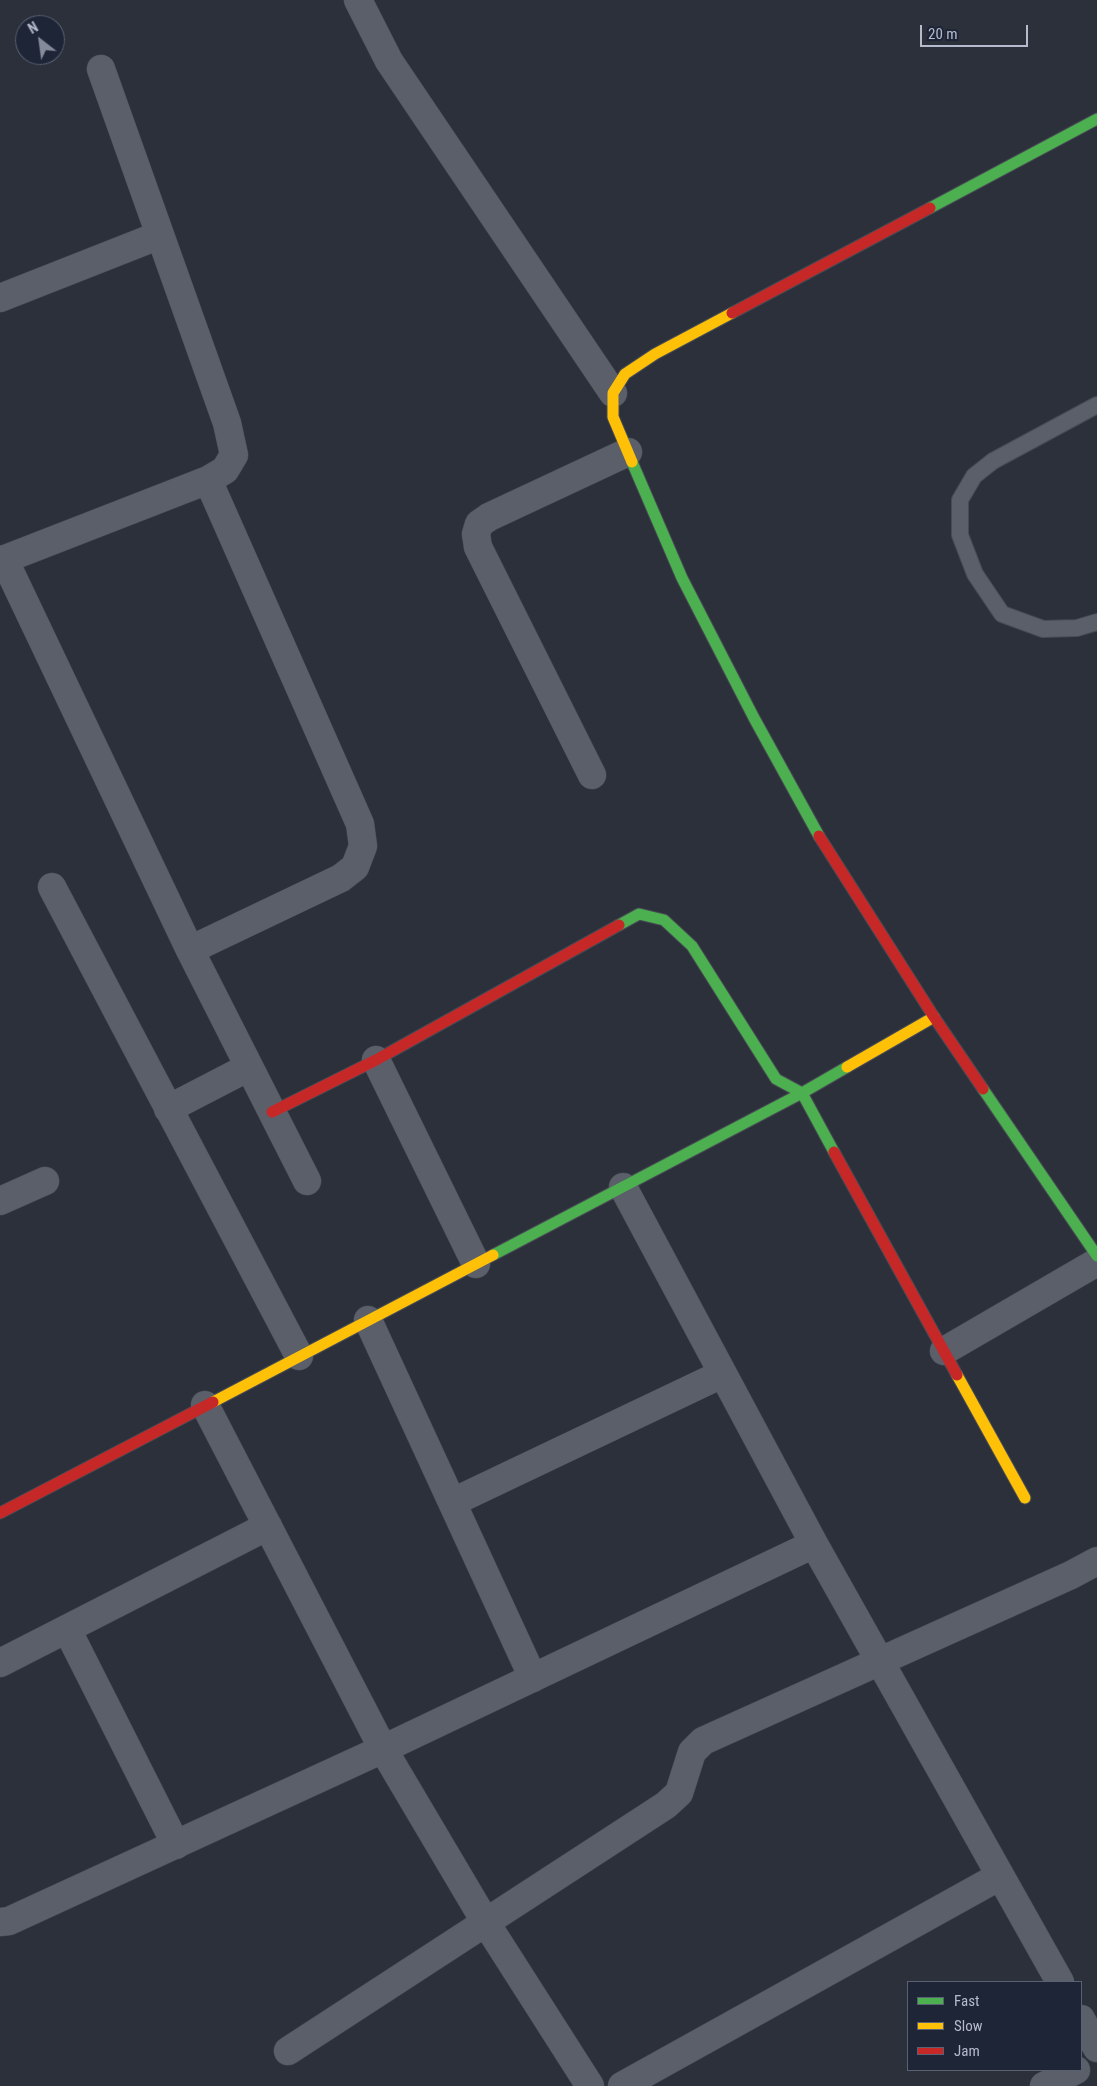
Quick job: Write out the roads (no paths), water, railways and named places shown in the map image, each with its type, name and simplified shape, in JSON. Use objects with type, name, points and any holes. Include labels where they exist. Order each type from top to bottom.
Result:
[{"type":"street","points":[[358,0],[389,61],[613,393]]},
{"type":"street","points":[[101,69],[228,423],[234,455],[225,470],[208,480],[2,560],[190,950],[308,1181]]},
{"type":"street","points":[[1097,119],[655,354],[625,374],[613,393],[613,417],[682,578],[754,718],[823,842],[934,1017],[1097,1256]]},
{"type":"street","points":[[0,298],[160,235]]},
{"type":"street","points":[[592,775],[478,546],[476,534],[480,524],[489,517],[628,452]]},
{"type":"street","points":[[190,950],[342,878],[356,867],[363,846],[360,824],[208,480]]},
{"type":"street","points":[[52,887],[299,1356]]},
{"type":"street","points":[[272,1112],[376,1060],[639,914],[664,920],[692,946],[776,1079],[802,1093],[1025,1498]]},
{"type":"street","points":[[0,1513],[802,1093],[934,1017]]},
{"type":"street","points":[[376,1060],[476,1264]]},
{"type":"street","points":[[168,1109],[249,1067]]},
{"type":"street","points":[[0,1201],[45,1181]]},
{"type":"street","points":[[623,1187],[814,1544],[1059,1981]]},
{"type":"street","points":[[944,1352],[1097,1262]]},
{"type":"street","points":[[368,1320],[533,1678]]},
{"type":"street","points":[[453,1502],[722,1374]]},
{"type":"street","points":[[206,1404],[383,1749],[486,1923],[590,2086]]},
{"type":"street","points":[[0,1663],[268,1526]]},
{"type":"street","points":[[0,1922],[9,1921],[383,1749],[814,1544]]},
{"type":"street","points":[[288,2052],[666,1805],[679,1793],[692,1752],[703,1741],[1071,1575],[1097,1561]]},
{"type":"street","points":[[67,1629],[176,1845]]},
{"type":"street","points":[[622,2086],[1000,1876]]},
{"type":"street","points":[[1082,2021],[1097,2048]]},
{"type":"street","points":[[1082,2066],[1097,2059]]},
{"type":"street","points":[[1044,2086],[1074,2071]]},
{"type":"lane","points":[[1097,405],[993,461],[974,476],[960,500],[960,536],[975,574],[1002,614],[1043,630],[1077,628],[1097,622]]}]
